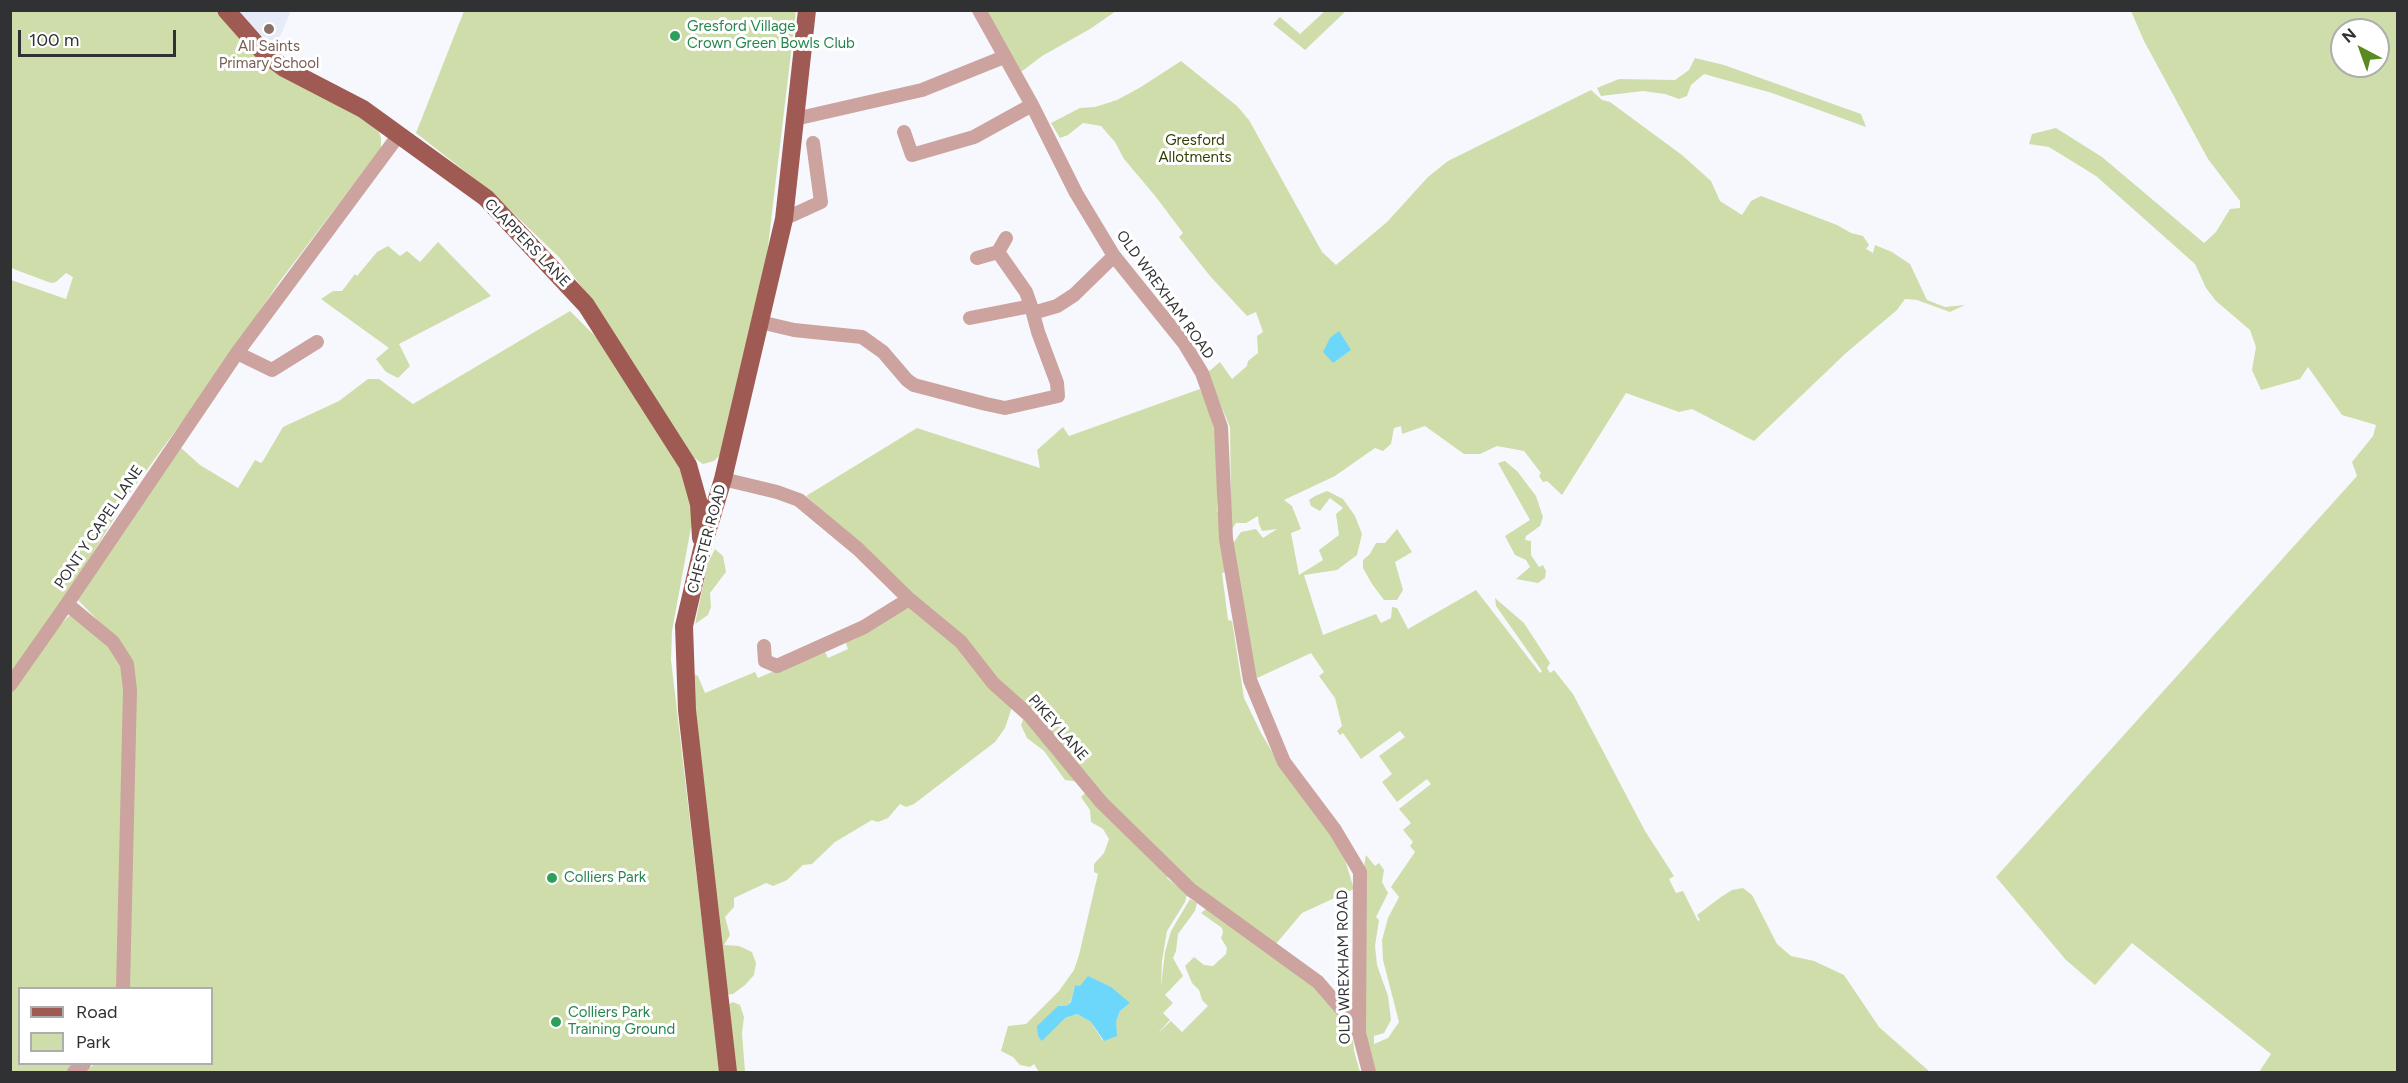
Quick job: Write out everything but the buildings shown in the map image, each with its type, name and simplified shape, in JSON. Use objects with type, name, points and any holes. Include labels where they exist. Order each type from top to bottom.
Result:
[{"type":"main road","name":"CLAPPERS LANE","points":[[226,10],[265,54],[285,68],[363,109],[486,198],[586,305],[688,465],[699,504],[702,549]]},
{"type":"main road","name":"CHESTER ROAD","points":[[728,1072],[687,710],[684,626],[702,549],[723,479],[784,219],[807,10]]},
{"type":"main road","points":[[688,465],[705,476],[723,479]]},
{"type":"street","name":"OLD WREXHAM ROAD","points":[[979,10],[1032,105],[1076,193],[1114,256],[1184,343],[1202,373],[1221,427],[1226,539],[1250,680],[1284,762],[1335,830],[1360,872],[1359,1033],[1369,1072]]},
{"type":"street","points":[[795,119],[922,90],[1004,57]]},
{"type":"street","points":[[904,132],[912,155],[974,137],[1032,105]]},
{"type":"street","name":"PONT Y CAPEL LANE","points":[[123,987],[130,690],[127,664],[113,642],[67,604],[237,353],[398,136]]},
{"type":"street","points":[[784,219],[821,202],[813,143]]},
{"type":"street","points":[[978,258],[998,252],[1006,238]]},
{"type":"street","points":[[760,322],[794,330],[862,337],[883,352],[914,385],[986,404],[1005,408],[1058,396],[1057,383],[1026,292],[998,252]]},
{"type":"street","points":[[970,318],[1057,306],[1074,295],[1114,256]]},
{"type":"street","points":[[237,353],[273,370],[317,342]]},
{"type":"street","name":"PIKEY LANE","points":[[723,479],[777,492],[799,500],[858,549],[909,600],[961,642],[993,683],[1030,716],[1101,802],[1191,891],[1318,982],[1344,1012],[1359,1018]]},
{"type":"street","points":[[764,646],[765,661],[777,666],[864,627],[909,600]]},
{"type":"street","points":[[10,686],[67,604]]},
{"type":"shaded area","name":"All Saints Primary School","points":[[236,11],[291,11],[275,48]]},
{"type":"green space","points":[[11,11],[215,11],[252,46],[366,121],[379,132],[381,148],[280,281],[217,374],[127,497],[67,596],[11,678],[11,280],[66,299],[73,277],[66,273],[56,282],[51,283],[11,268]]},
{"type":"green space","points":[[464,11],[796,11],[766,263],[720,455],[714,461],[703,464],[693,457],[593,302],[559,257],[490,191],[416,133]]},
{"type":"green space","points":[[987,11],[1116,11],[1090,29],[1042,56],[1021,72]]},
{"type":"green space","points":[[1325,11],[1346,11],[1305,50],[1273,24],[1280,17],[1300,34]]},
{"type":"green space","points":[[2131,11],[2397,11],[2397,1072],[2259,1072],[2271,1054],[2132,943],[2095,985],[2066,960],[1996,877],[2357,476],[2352,462],[2373,436],[2376,425],[2342,415],[2308,367],[2300,379],[2261,390],[2252,370],[2256,347],[2250,330],[2216,301],[2206,288],[2195,264],[2096,176],[2049,147],[2029,144],[2032,134],[2056,128],[2102,157],[2204,243],[2216,232],[2230,209],[2240,208],[2240,201],[2208,159],[2144,41]]},
{"type":"green space","points":[[1695,58],[1724,65],[1861,114],[1866,127],[1772,93],[1704,74],[1691,85],[1687,96],[1679,99],[1665,94],[1643,91],[1601,96],[1597,88],[1619,79],[1675,80],[1689,70]]},
{"type":"green space","name":"Gresford Allotments","points":[[1181,61],[1237,106],[1249,120],[1322,252],[1336,265],[1387,222],[1428,177],[1448,161],[1591,90],[1682,155],[1711,181],[1720,201],[1742,215],[1751,201],[1761,196],[1837,225],[1851,233],[1863,236],[1869,245],[1866,249],[1873,253],[1875,245],[1892,252],[1910,264],[1927,300],[1945,307],[1965,305],[1950,312],[1917,300],[1905,299],[1897,310],[1846,353],[1754,441],[1692,409],[1679,412],[1626,393],[1562,495],[1547,481],[1543,482],[1539,476],[1541,473],[1524,451],[1497,446],[1480,454],[1464,454],[1425,426],[1402,434],[1401,426],[1394,428],[1391,444],[1383,451],[1375,448],[1335,476],[1284,500],[1292,506],[1301,529],[1291,533],[1299,575],[1323,560],[1319,550],[1339,535],[1336,514],[1343,508],[1330,498],[1320,511],[1311,506],[1309,500],[1315,496],[1327,491],[1343,499],[1355,516],[1362,534],[1357,555],[1337,570],[1304,575],[1323,635],[1376,614],[1381,623],[1391,618],[1392,607],[1397,608],[1408,629],[1476,590],[1540,673],[1542,671],[1496,606],[1495,598],[1524,623],[1550,663],[1547,668],[1550,673],[1554,670],[1573,694],[1645,831],[1674,876],[1669,879],[1676,893],[1683,891],[1698,921],[1700,920],[1697,915],[1721,897],[1732,890],[1743,888],[1752,895],[1777,944],[1791,956],[1814,961],[1844,975],[1879,1027],[1930,1072],[1373,1072],[1365,1049],[1363,872],[1366,855],[1375,866],[1379,863],[1384,870],[1382,882],[1388,893],[1376,917],[1379,920],[1375,946],[1377,965],[1388,996],[1391,1020],[1384,1033],[1374,1036],[1374,1044],[1388,1038],[1399,1022],[1383,960],[1382,940],[1388,918],[1399,897],[1391,887],[1415,852],[1410,846],[1413,842],[1403,830],[1411,823],[1399,809],[1431,784],[1427,779],[1397,802],[1382,782],[1392,774],[1379,756],[1405,737],[1400,731],[1361,759],[1343,733],[1340,735],[1337,731],[1342,726],[1335,698],[1319,676],[1324,672],[1311,653],[1255,679],[1236,568],[1222,573],[1228,620],[1232,621],[1244,698],[1283,770],[1328,830],[1345,860],[1354,889],[1302,913],[1275,945],[1239,922],[1172,867],[1167,878],[1187,894],[1185,902],[1167,931],[1161,987],[1165,952],[1171,931],[1190,899],[1197,903],[1195,911],[1178,934],[1173,958],[1183,976],[1165,995],[1173,1003],[1163,1013],[1170,1020],[1157,1034],[1171,1021],[1182,1032],[1208,1006],[1192,983],[1185,966],[1194,957],[1204,965],[1213,966],[1226,954],[1227,948],[1221,938],[1222,928],[1201,913],[1206,909],[1314,982],[1352,1026],[1354,1051],[1360,1072],[1039,1072],[1034,1064],[1030,1067],[1020,1065],[1013,1057],[1001,1051],[1008,1026],[1026,1024],[1059,991],[1074,970],[1098,874],[1094,872],[1094,864],[1104,853],[1109,839],[1103,829],[1091,822],[1090,810],[1081,797],[1086,792],[1079,782],[1065,780],[1044,751],[1027,738],[1021,725],[1025,715],[1012,707],[1005,728],[995,742],[914,804],[906,807],[900,804],[888,818],[878,822],[872,820],[835,842],[812,864],[803,865],[787,880],[773,886],[766,883],[734,898],[734,907],[725,917],[730,935],[724,945],[739,946],[752,952],[756,963],[754,975],[745,985],[733,994],[724,995],[692,673],[698,676],[705,693],[755,672],[758,678],[824,650],[828,658],[848,649],[845,641],[905,607],[922,603],[806,496],[917,428],[1040,468],[1037,450],[1063,427],[1069,436],[1200,389],[1208,406],[1215,433],[1218,461],[1217,512],[1231,502],[1230,427],[1207,373],[1220,362],[1232,379],[1258,353],[1257,336],[1263,332],[1256,312],[1247,316],[1210,276],[1179,237],[1183,233],[1124,159],[1115,142],[1101,126],[1083,123],[1068,135],[1060,138],[1051,123],[1080,108],[1095,107],[1117,100]],"holes":[[[1258,516],[1262,531],[1277,529],[1263,538],[1256,529],[1241,532],[1234,542],[1223,543],[1236,523],[1246,523]],[[1075,985],[1130,1003],[1120,1011],[1116,1022],[1103,1041],[1091,1022],[1077,1014],[1065,1018],[1066,1006],[1071,1001]]]},
{"type":"green space","points":[[438,242],[491,296],[399,344],[410,366],[398,378],[386,372],[376,359],[389,348],[321,299],[333,291],[342,291],[377,252],[388,246],[400,256],[407,251],[420,262]]},
{"type":"green space","points":[[570,311],[605,346],[680,465],[694,511],[672,631],[671,660],[701,914],[723,1072],[84,1072],[94,1065],[213,1065],[213,987],[127,987],[133,713],[118,641],[78,600],[180,447],[200,465],[238,488],[255,460],[261,463],[263,461],[283,427],[339,401],[368,379],[379,379],[413,404]]},
{"type":"green space","points":[[1505,461],[1517,471],[1536,496],[1543,517],[1540,526],[1526,536],[1525,540],[1531,541],[1531,555],[1539,567],[1543,565],[1546,571],[1545,578],[1538,583],[1516,579],[1530,567],[1526,560],[1515,555],[1505,536],[1530,520],[1498,463]]},
{"type":"green space","points":[[1397,529],[1412,552],[1395,562],[1403,590],[1397,600],[1384,600],[1363,568],[1363,560],[1370,554],[1376,543],[1385,543]]},
{"type":"green space","points":[[715,549],[723,556],[726,572],[710,593],[711,607],[708,615],[695,624],[708,563]]},
{"type":"green space","points":[[71,614],[113,650],[122,665],[124,681],[118,987],[18,987],[18,1065],[78,1065],[69,1072],[11,1072],[11,690],[56,629]]},
{"type":"green space","points":[[733,1002],[740,1005],[744,1017],[742,1033],[745,1072],[732,1072],[726,1006]]},
{"type":"water","points":[[1339,331],[1351,350],[1333,363],[1323,352],[1330,338]]},
{"type":"water","points":[[1088,976],[1111,987],[1130,1003],[1120,1011],[1116,1022],[1117,1036],[1104,1041],[1091,1022],[1077,1014],[1065,1018],[1042,1041],[1038,1036],[1037,1026],[1058,1006],[1066,1006],[1071,1002],[1075,985],[1080,986]]},
{"type":"place","name":"All Saints Primary School","points":[[269,29]]},
{"type":"place","name":"Gresford Village Crown Green Bowls Club","points":[[675,36]]},
{"type":"place","name":"Colliers Park","points":[[552,878]]},
{"type":"place","name":"Colliers Park Training Ground","points":[[556,1022]]}]
